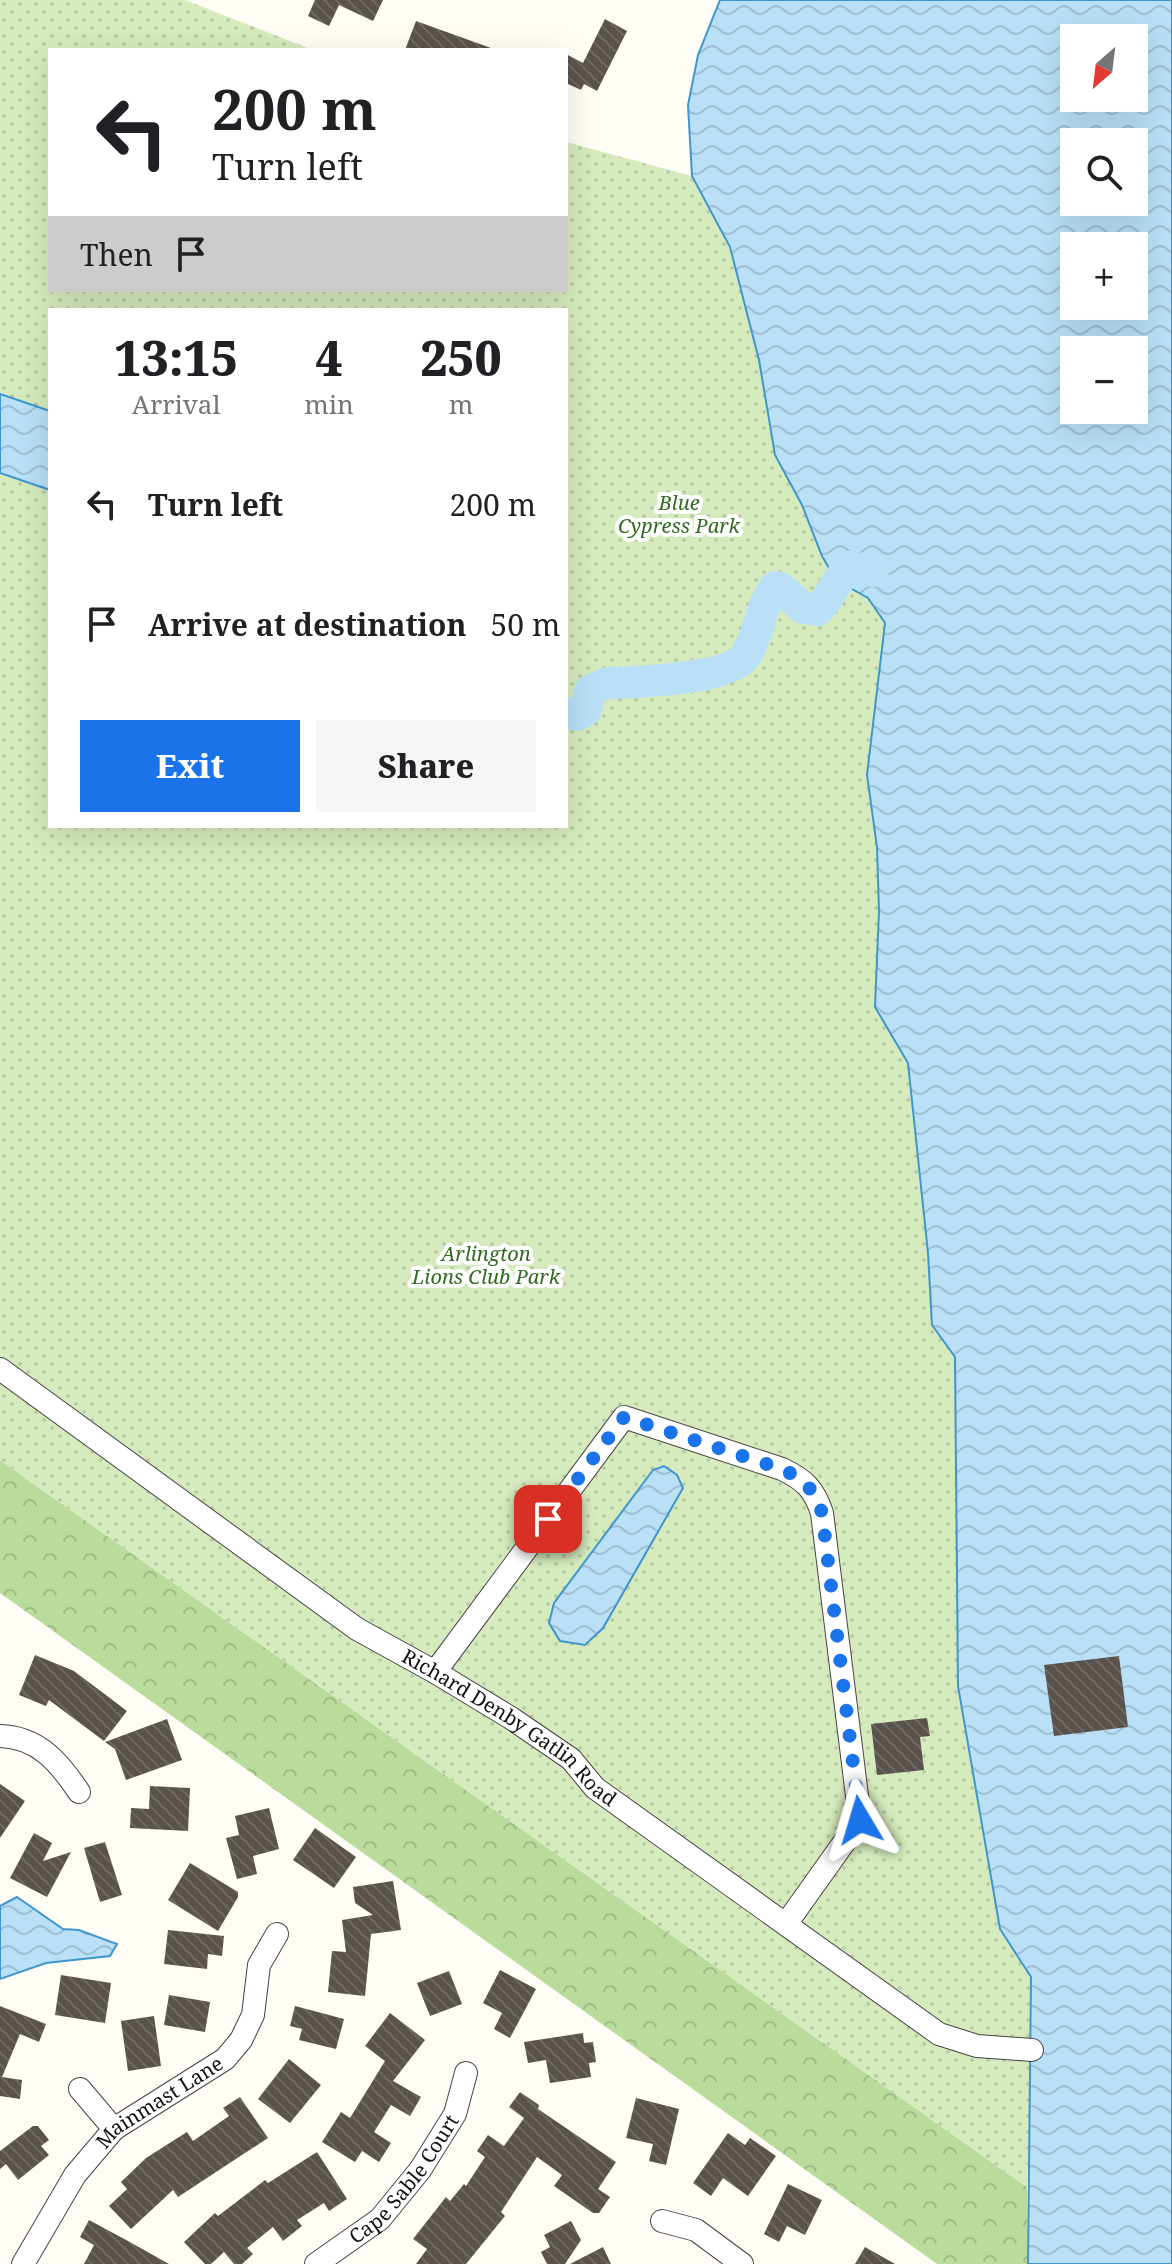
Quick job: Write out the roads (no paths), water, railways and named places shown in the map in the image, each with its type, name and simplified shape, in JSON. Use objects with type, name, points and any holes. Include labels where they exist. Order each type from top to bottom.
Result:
[{"type":"street","name":"Richard Denby Gatlin Road","points":[[0,1369],[312,1598],[392,1650],[511,1718],[571,1759],[595,1788],[939,2034],[977,2046],[1032,2050]]},
{"type":"street","points":[[435,1672],[624,1417],[799,1477],[815,1494],[822,1513],[860,1820],[786,1924]]},
{"type":"street","points":[[0,1736],[39,1746],[59,1764],[79,1792]]},
{"type":"street","name":"Mainmast Lane","points":[[23,2264],[75,2175],[114,2129],[225,2059],[241,2040],[253,2015],[259,1965],[277,1934]]},
{"type":"street","name":"Cape Sable Court","points":[[316,2264],[380,2219],[420,2170],[455,2114],[466,2073]]},
{"type":"street","points":[[80,2089],[114,2129]]},
{"type":"street","points":[[662,2221],[696,2230],[742,2264]]},
{"type":"water","points":[[720,0],[1172,0],[1172,2264],[1028,2264],[1031,1977],[1000,1929],[958,1686],[955,1357],[932,1325],[928,1253],[908,1063],[875,1007],[879,911],[877,847],[867,775],[885,623],[868,598],[836,580],[775,455],[759,360],[730,247],[692,176],[688,105],[698,55]]},
{"type":"water","points":[[0,394],[48,410],[48,489],[0,473]]},
{"type":"water","points":[[664,1466],[677,1475],[683,1488],[603,1628],[585,1645],[560,1641],[549,1623],[554,1603],[653,1470]]},
{"type":"water","points":[[17,1897],[63,1929],[79,1930],[117,1944],[110,1956],[46,1963],[0,1979],[0,1906]]},
{"type":"waterway","points":[[568,713],[578,715],[586,710],[590,691],[604,684],[702,675],[736,664],[751,646],[775,587],[782,589],[803,608],[818,610],[850,567],[873,571]]},
{"type":"park label","name":"Blue Cypress Park","points":[[679,514]]},
{"type":"park label","name":"Arlington Lions Club Park","points":[[486,1266]]}]
